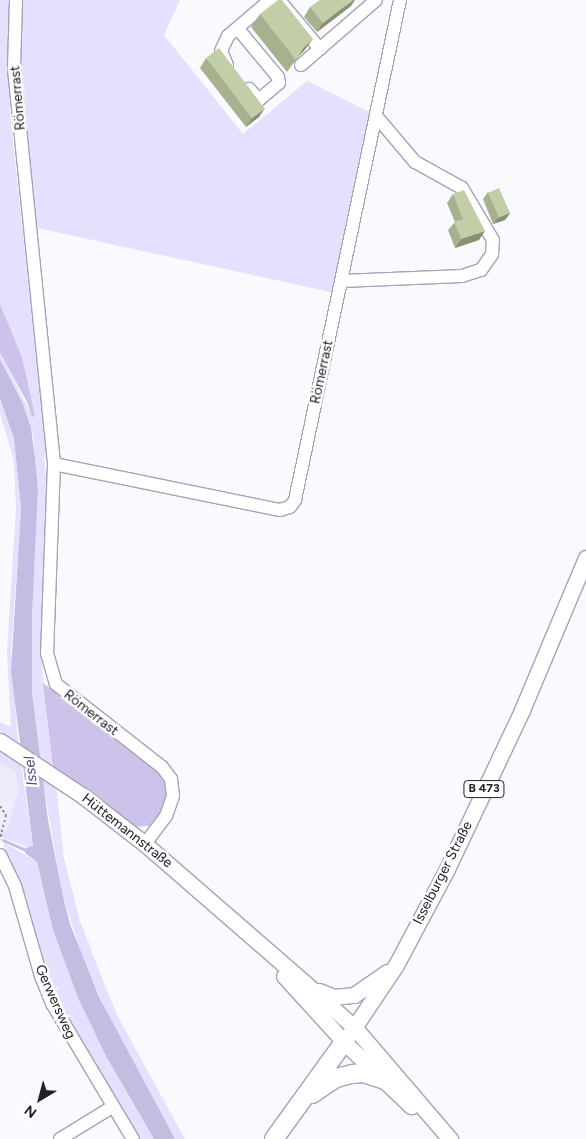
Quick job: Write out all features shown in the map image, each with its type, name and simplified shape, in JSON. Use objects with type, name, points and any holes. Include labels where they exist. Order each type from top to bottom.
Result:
[{"type":"highway","name":"B 473","points":[[274,1139],[344,1042]]},
{"type":"highway","name":"B 473","points":[[302,1101],[336,1078],[363,1073],[384,1080]]},
{"type":"main road","name":"Isselburger Straße","points":[[344,1042],[396,965],[447,869],[522,710],[586,558]]},
{"type":"main road","name":"Hüttemannstraße","points":[[1,741],[52,774],[145,844],[244,933],[306,984],[354,1028],[450,1139]]},
{"type":"main road","name":"Hüttemannstraße","points":[[244,933],[344,1042],[446,1139]]},
{"type":"main road","name":"B 473","points":[[306,984],[334,997],[347,997],[396,965]]},
{"type":"street","name":"Römerrast","points":[[16,0],[14,69],[54,464],[47,653],[50,673],[66,695],[162,767],[171,779],[173,796],[166,816],[145,844]]},
{"type":"street","points":[[238,29],[278,77],[279,83],[259,100],[226,64],[221,51],[228,36],[270,0]]},
{"type":"street","points":[[279,0],[320,49]]},
{"type":"street","points":[[301,65],[376,0]]},
{"type":"street","name":"Römerrast","points":[[54,464],[280,510],[290,507],[295,500],[400,0]]},
{"type":"street","points":[[342,281],[462,276],[480,270],[492,254],[493,240],[462,188],[415,162],[376,116]]},
{"type":"street","name":"Gerwersweg","points":[[0,855],[15,886],[41,976],[53,1005],[112,1108],[133,1139]]},
{"type":"street","points":[[60,1139],[112,1108]]},
{"type":"path","points":[[0,806],[6,815],[0,839]]},
{"type":"shaded area","points":[[0,0],[9,0],[10,113],[47,457],[44,457],[48,508],[42,667],[53,767],[39,756],[32,693],[32,617],[38,489],[33,434],[23,404],[0,359],[0,353],[32,416],[22,357],[0,304]]},
{"type":"shaded area","points":[[23,0],[180,0],[164,35],[243,134],[307,81],[371,113],[335,293],[33,227],[19,74]]},
{"type":"shaded area","points":[[0,304],[22,357],[35,416],[32,417],[27,402],[0,353]]},
{"type":"shaded area","points":[[0,398],[14,440],[21,508],[11,652],[18,743],[0,733],[0,722],[11,727],[7,652],[16,509],[14,461],[0,413]]},
{"type":"shaded area","points":[[43,683],[162,774],[166,785],[166,797],[162,810],[149,826],[134,827],[53,767]]},
{"type":"shaded area","points":[[0,748],[21,764],[33,846],[30,848],[0,837],[0,829],[6,832],[18,792],[15,772],[0,763]]},
{"type":"shaded area","points":[[0,763],[15,772],[18,792],[6,832],[0,829]]},
{"type":"shaded area","points":[[42,777],[56,784],[64,858],[80,921],[105,986],[118,1017],[185,1139],[175,1139],[123,1047],[85,965],[63,896]]},
{"type":"shaded area","points":[[3,842],[37,862],[53,930],[78,998],[106,1056],[154,1139],[136,1139],[53,999]]},
{"type":"water","name":"Issel","points":[[0,359],[23,404],[31,428],[35,458],[38,489],[32,617],[32,693],[48,820],[63,896],[70,924],[99,997],[175,1139],[154,1139],[106,1056],[78,998],[53,930],[37,862],[25,853],[26,848],[33,846],[11,671],[21,508],[14,439],[0,398]]},
{"type":"building","points":[[278,0],[282,0],[313,39],[304,47],[296,60],[260,14]]},
{"type":"building","points":[[320,0],[353,0],[323,23],[310,7]]},
{"type":"building","points":[[219,48],[265,109],[252,118],[206,58]]},
{"type":"building","points":[[499,188],[510,213],[499,218],[488,193]]},
{"type":"building","points":[[464,190],[485,231],[461,239],[454,222],[463,219],[453,194]]},
{"type":"waterway","points":[[3,840],[28,851]]}]
